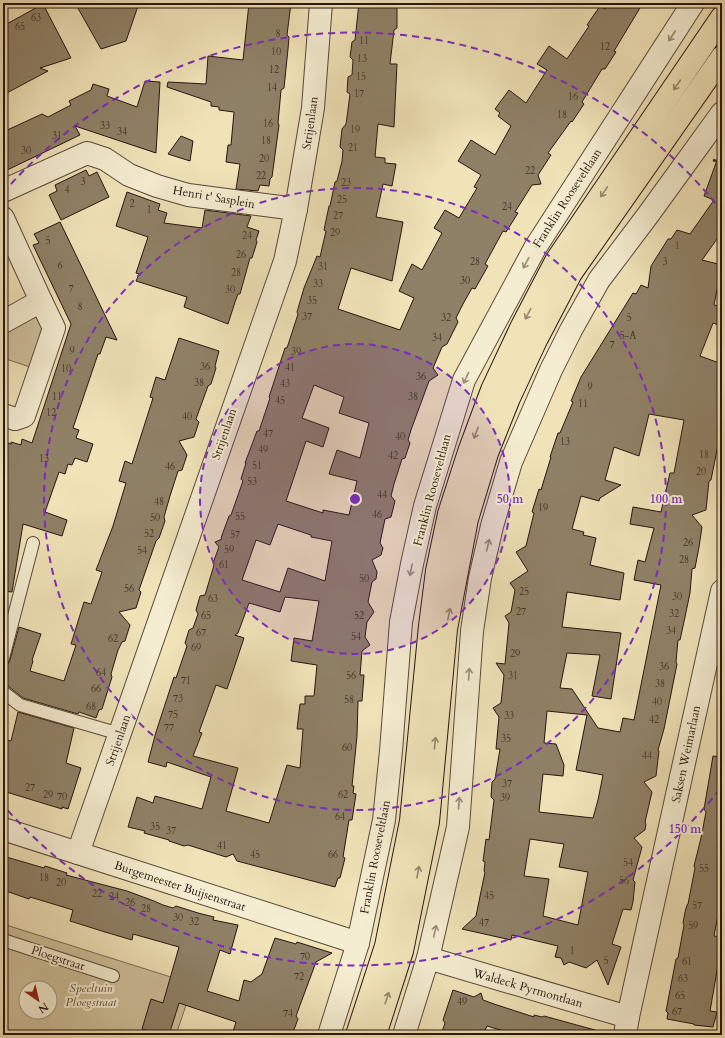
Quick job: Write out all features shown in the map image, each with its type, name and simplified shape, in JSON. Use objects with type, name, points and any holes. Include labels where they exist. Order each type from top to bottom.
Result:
[{"type":"main road","name":"Franklin Rooseveltlaan","points":[[357,1035],[386,946],[411,821],[429,634],[437,571],[449,514],[470,449],[492,390],[522,326],[556,261],[722,17]]},
{"type":"main road","points":[[376,1035],[402,951],[428,822],[446,629],[467,518],[487,453],[508,398],[571,272],[722,57]]},
{"type":"street","name":"Strijenlaan","points":[[78,853],[285,261],[296,209],[313,108],[321,3]]},
{"type":"street","name":"Franklin Rooseveltlaan","points":[[329,1035],[358,943],[384,820],[401,622],[425,506],[464,380],[534,248],[693,3]]},
{"type":"street","points":[[404,1035],[428,958],[458,827],[472,631],[480,578],[492,526],[511,462],[551,370],[599,280],[648,216],[722,113]]},
{"type":"street","name":"Henri t' Sasplein","points":[[3,191],[87,153],[105,159],[129,175],[157,186],[188,195],[296,209]]},
{"type":"street","points":[[3,218],[54,328],[24,416],[15,419],[3,415]]},
{"type":"street","points":[[3,322],[41,302]]},
{"type":"street","name":"Saksen Weimarlaan","points":[[626,1026],[722,591]]},
{"type":"street","name":"Burgemeester Buijsenstraat","points":[[3,830],[358,943]]},
{"type":"street","name":"Waldeck Pyrmontlaan","points":[[428,958],[626,1026]]},
{"type":"lane","points":[[3,658],[33,543]]},
{"type":"lane","points":[[3,692],[20,705],[120,734]]},
{"type":"lane","name":"Ploegstraat","points":[[3,940],[113,976]]},
{"type":"green space","points":[[37,316],[45,324],[33,368],[3,358],[3,332]]},
{"type":"green space","name":"Speeltuin Ploegstraat","points":[[3,924],[193,984],[176,1035],[3,1035]]},
{"type":"building","points":[[75,3],[139,3],[126,41],[101,49]]},
{"type":"building","points":[[249,3],[291,3],[287,35],[289,37],[284,88],[281,90],[279,125],[272,177],[270,179],[269,186],[260,185],[258,191],[236,189],[240,164],[226,162],[228,145],[231,145],[234,112],[219,110],[219,107],[211,106],[211,102],[167,87],[168,82],[206,84],[208,56],[243,60]]},
{"type":"building","points":[[359,3],[397,3],[397,28],[394,30],[390,64],[397,64],[394,127],[378,124],[375,157],[385,158],[385,163],[396,164],[392,186],[383,184],[376,217],[403,222],[392,281],[351,268],[338,309],[400,330],[414,298],[399,291],[412,264],[422,270],[442,233],[434,228],[445,210],[459,218],[477,188],[474,187],[481,175],[458,161],[471,140],[495,155],[511,126],[498,116],[500,113],[495,109],[509,90],[526,103],[547,70],[537,64],[549,46],[567,59],[589,26],[587,25],[600,6],[605,9],[609,3],[643,3],[614,51],[616,52],[605,69],[602,69],[582,102],[584,104],[548,153],[551,155],[538,175],[541,184],[532,185],[515,212],[518,213],[506,232],[503,231],[485,264],[488,266],[475,289],[472,288],[463,304],[456,318],[458,322],[447,344],[442,347],[433,368],[438,375],[429,381],[411,430],[408,440],[410,443],[405,458],[402,459],[391,496],[395,501],[391,517],[385,519],[380,543],[383,548],[381,555],[372,560],[377,572],[376,579],[372,582],[368,602],[374,612],[367,622],[365,637],[370,645],[362,651],[360,675],[364,675],[362,701],[358,701],[357,736],[352,786],[354,786],[353,793],[356,794],[352,820],[349,820],[343,857],[345,858],[340,878],[338,878],[335,887],[237,861],[233,854],[226,857],[188,845],[184,846],[144,833],[145,831],[128,827],[137,797],[153,803],[155,796],[202,809],[211,777],[167,762],[166,767],[148,762],[174,677],[176,678],[187,646],[185,643],[189,630],[193,628],[198,614],[196,610],[200,596],[205,595],[214,565],[213,563],[219,547],[215,542],[222,539],[221,538],[229,516],[231,515],[243,481],[241,479],[245,463],[257,431],[259,431],[285,348],[287,348],[298,314],[297,312],[304,288],[317,256],[320,257],[326,231],[324,230],[329,206],[342,161],[343,150],[340,147],[342,129],[346,124],[347,117],[350,94],[347,92],[348,77],[352,75],[353,60],[350,57],[352,42],[355,40]],"holes":[[[314,385],[344,397],[339,413],[369,423],[360,458],[337,450],[329,474],[357,481],[349,515],[323,510],[323,513],[286,501],[306,441],[323,447],[329,428],[302,418]],[[278,524],[311,535],[311,537],[332,541],[325,581],[288,568],[280,592],[242,580],[256,540],[270,545]],[[285,597],[319,601],[312,641],[294,638],[291,661],[317,665],[314,696],[305,696],[305,704],[300,704],[297,729],[303,729],[300,768],[287,765],[269,823],[226,811],[238,768],[193,756],[202,733],[199,732],[216,685],[227,689],[244,638],[235,635],[238,633],[249,603],[280,612]]]},
{"type":"building","points":[[43,4],[71,58],[40,68],[48,71],[3,95],[3,26]]},
{"type":"building","points":[[145,81],[160,82],[156,153],[75,126],[80,135],[3,172],[3,132],[42,114],[48,117],[71,105],[69,101],[91,90],[93,84],[109,89],[107,96],[137,107]]},
{"type":"building","points":[[181,136],[193,141],[190,161],[168,154]]},
{"type":"building","points":[[720,152],[722,152],[722,232],[702,260],[722,265],[714,305],[722,307],[722,326],[713,323],[700,356],[722,364],[722,425],[711,480],[709,481],[706,510],[692,515],[702,527],[699,547],[695,568],[692,569],[690,593],[680,640],[678,640],[677,664],[664,729],[658,750],[656,776],[644,782],[652,792],[645,822],[645,830],[634,838],[642,847],[633,880],[635,882],[633,902],[631,910],[623,909],[612,944],[621,947],[608,985],[597,960],[586,968],[569,962],[564,965],[561,958],[555,957],[558,946],[512,935],[511,940],[462,929],[476,916],[485,872],[485,862],[483,861],[486,839],[489,840],[494,800],[491,797],[492,782],[495,779],[500,749],[496,749],[499,717],[493,708],[501,703],[504,675],[496,663],[505,664],[509,623],[505,616],[511,612],[515,590],[510,583],[528,571],[516,552],[526,546],[534,513],[532,512],[539,489],[541,490],[558,433],[560,433],[573,402],[571,401],[581,377],[633,293],[636,294],[641,285],[648,288],[651,266],[668,239],[671,239],[677,230],[690,234],[714,200],[704,196]],"holes":[[[649,414],[684,420],[674,473],[670,473],[661,512],[633,507],[630,524],[654,528],[645,562],[638,560],[634,580],[661,585],[634,720],[623,718],[620,732],[598,728],[572,689],[560,688],[567,653],[600,655],[592,696],[611,699],[621,633],[562,627],[567,592],[620,600],[624,573],[590,565],[596,538],[583,535],[584,532],[572,529],[581,496],[599,501],[600,498],[621,485],[605,480],[614,447],[639,456]],[[547,711],[587,715],[576,770],[603,775],[593,818],[539,812],[543,774],[563,776],[564,765],[556,744],[544,743]],[[530,839],[564,844],[559,867],[588,872],[578,925],[543,916],[549,879],[524,876]]]},
{"type":"building","points":[[86,170],[89,176],[97,172],[109,197],[61,220],[49,195],[57,191],[55,185]]},
{"type":"building","points":[[127,192],[160,204],[158,210],[167,213],[164,223],[202,228],[205,210],[251,216],[247,227],[259,231],[256,240],[257,242],[252,258],[250,258],[240,294],[238,294],[228,324],[184,307],[187,297],[136,281],[139,274],[136,273],[148,237],[116,226]]},
{"type":"building","points":[[60,222],[117,340],[106,337],[100,354],[98,354],[73,428],[79,430],[76,438],[93,444],[87,462],[75,458],[72,465],[68,464],[65,474],[59,472],[45,512],[67,520],[62,536],[23,524],[12,592],[3,591],[3,441],[21,445],[22,439],[32,443],[71,324],[33,245],[39,243],[34,234]]},
{"type":"building","points":[[179,338],[219,351],[215,366],[216,368],[196,419],[199,422],[194,437],[179,441],[187,455],[182,470],[178,471],[164,517],[165,521],[159,538],[156,541],[139,590],[141,592],[136,608],[119,612],[130,625],[125,641],[122,642],[118,650],[111,674],[112,677],[102,709],[99,710],[96,718],[79,712],[78,714],[23,698],[8,686],[3,685],[3,665],[8,664],[10,660],[19,627],[41,634],[32,660],[30,671],[64,681],[76,645],[71,644],[84,602],[91,604],[102,572],[96,570],[113,526],[126,483],[119,481],[125,461],[132,464],[153,398],[150,397],[156,377],[165,380]]},
{"type":"building","points":[[18,712],[74,728],[66,763],[81,768],[68,809],[62,807],[62,809],[3,791],[3,739],[11,741]]},
{"type":"building","points":[[713,756],[722,757],[722,893],[714,936],[722,937],[722,958],[719,959],[710,1011],[717,1012],[713,1027],[694,1025],[667,1019],[668,1013],[666,1011],[676,959],[678,958],[685,912],[688,904],[695,868],[694,866],[706,812],[704,809]]},
{"type":"building","points":[[3,856],[44,868],[45,866],[67,873],[66,875],[127,891],[173,908],[176,906],[214,917],[213,920],[238,925],[230,954],[220,950],[207,991],[239,1001],[244,980],[251,982],[262,974],[275,938],[296,944],[297,942],[332,953],[316,962],[296,1016],[298,1019],[292,1035],[232,1035],[236,1022],[179,1003],[169,1035],[155,1035],[155,1033],[142,1029],[151,999],[163,1003],[179,947],[133,934],[132,940],[70,921],[73,910],[30,897],[29,899],[3,890]]},
{"type":"building","points":[[453,990],[474,997],[481,993],[483,1000],[534,1017],[534,1015],[544,1016],[595,1030],[594,1035],[517,1035],[487,1026],[483,1035],[441,1035],[445,1023],[443,1020]]}]
